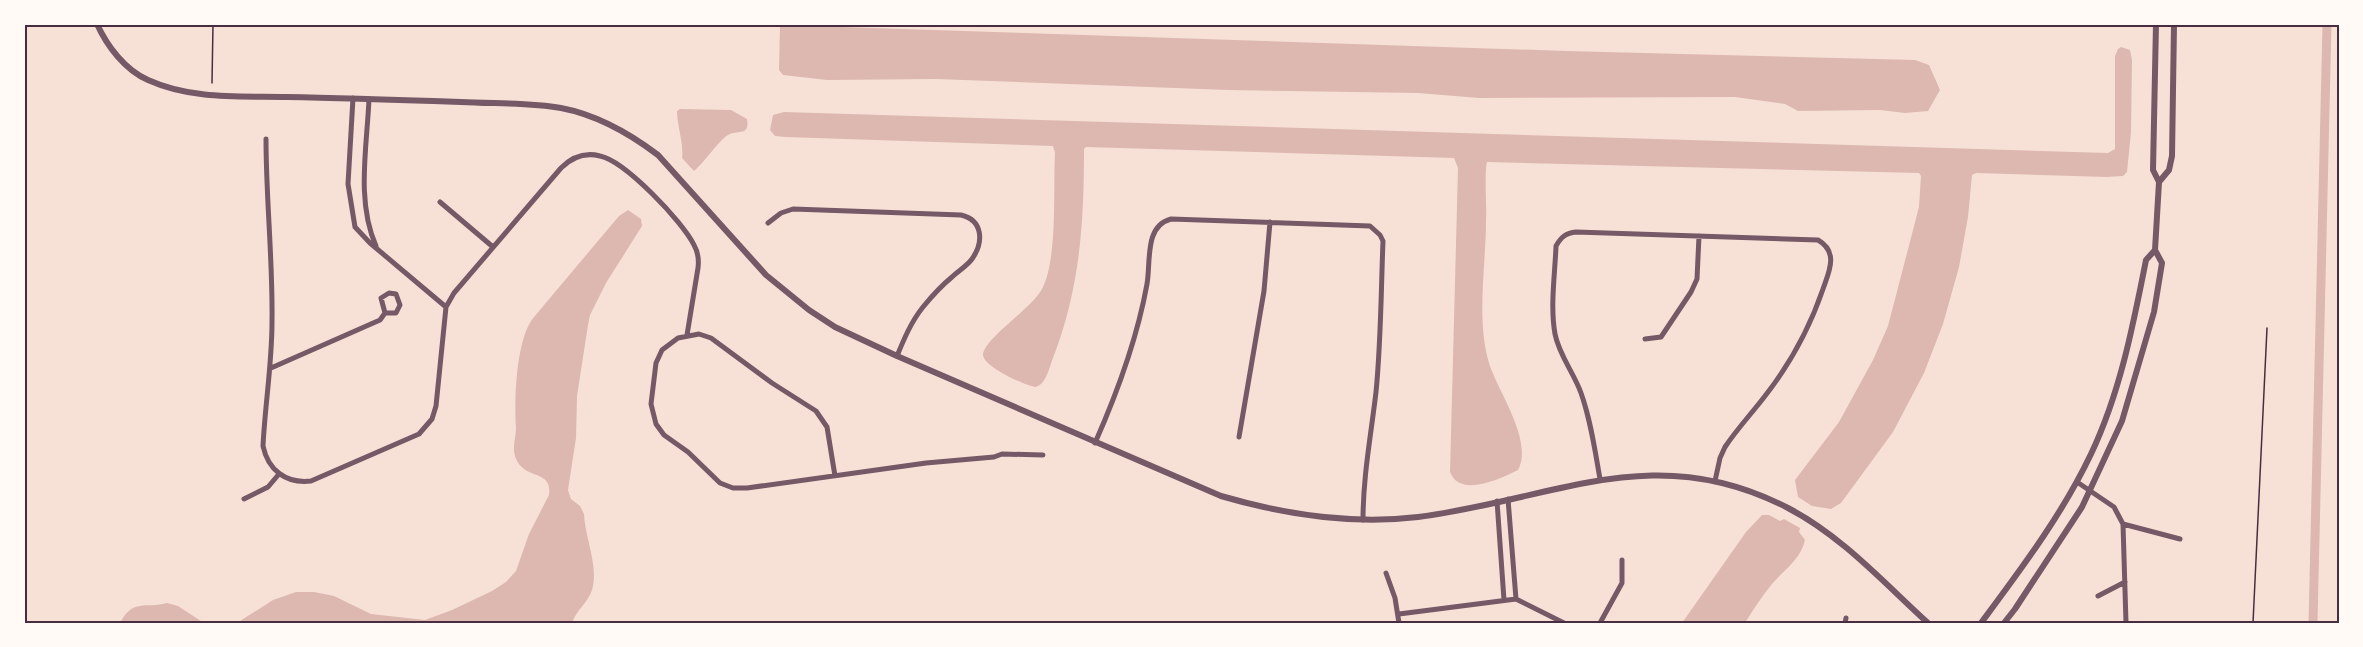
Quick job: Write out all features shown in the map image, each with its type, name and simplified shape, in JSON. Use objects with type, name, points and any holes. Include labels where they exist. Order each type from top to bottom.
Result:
[{"type":"street","points":[[97,24],[112,51],[148,80],[205,96],[353,98],[539,105],[562,108],[606,122],[640,141],[658,155],[746,255],[786,293],[835,327],[1095,443],[1194,485],[1251,505],[1304,515],[1363,520],[1417,517],[1600,479],[1661,474],[1714,481],[1766,497],[1812,522],[1847,549],[1928,623]]},
{"type":"street","points":[[2004,623],[2070,526],[2089,491],[2122,421],[2150,330],[2162,263],[2155,250],[2159,182],[2153,170],[2156,24]]},
{"type":"street","points":[[2159,182],[2169,170],[2172,156],[2174,24]]},
{"type":"street","points":[[353,98],[348,184],[355,226],[377,248],[446,307]]},
{"type":"street","points":[[369,99],[364,185],[370,231],[377,248]]},
{"type":"street","points":[[266,139],[266,188],[272,279],[271,368],[263,446],[267,459],[279,474],[297,482],[317,479],[424,430],[432,419],[436,406],[446,307],[453,293],[566,163],[584,155],[604,157],[640,181],[693,243],[699,261],[687,335]]},
{"type":"street","points":[[440,202],[492,247]]},
{"type":"street","points":[[768,224],[781,213],[793,209],[961,215],[973,220],[980,232],[976,252],[968,264],[935,293],[921,310],[909,329],[897,356]]},
{"type":"street","points":[[1095,443],[1125,374],[1142,313],[1155,229],[1164,221],[1171,219],[1363,225],[1376,230],[1383,241],[1376,395],[1365,463],[1363,520]]},
{"type":"street","points":[[1239,437],[1264,291],[1270,222]]},
{"type":"street","points":[[1600,479],[1585,404],[1561,353],[1555,332],[1553,318],[1556,246],[1564,235],[1593,232],[1818,240],[1831,255],[1830,267],[1807,327],[1783,371],[1725,447],[1714,481]]},
{"type":"street","points":[[1645,339],[1661,336],[1691,292],[1698,266],[1699,236]]},
{"type":"street","points":[[1981,623],[2030,557],[2077,482],[2092,453],[2128,349],[2146,260],[2155,250]]},
{"type":"street","points":[[389,293],[396,294],[400,300],[399,310],[396,313],[385,313],[381,298],[389,293]]},
{"type":"street","points":[[271,368],[380,320],[385,313]]},
{"type":"street","points":[[835,476],[827,427],[816,411],[772,383],[711,338],[699,334],[687,335],[667,345],[656,363],[652,411],[656,424],[664,435],[688,452],[715,478],[733,488],[747,488],[835,476],[926,463],[994,457],[1002,454],[1043,455]]},
{"type":"street","points":[[244,499],[268,487],[279,474]]},
{"type":"street","points":[[2077,482],[2114,507],[2123,524],[2126,623]]},
{"type":"street","points":[[1508,499],[1516,599]]},
{"type":"street","points":[[1497,501],[1504,600]]},
{"type":"street","points":[[2123,524],[2180,539]]},
{"type":"street","points":[[1600,623],[1622,583],[1622,560]]},
{"type":"street","points":[[1386,573],[1399,614],[1399,623]]},
{"type":"street","points":[[2098,596],[2125,582]]},
{"type":"street","points":[[1399,614],[1516,599],[1564,623]]},
{"type":"path","points":[[212,82],[213,24]]},
{"type":"path","points":[[2253,623],[2267,328]]},
{"type":"shaded area","points":[[780,25],[1915,60],[1929,65],[1940,90],[1928,111],[1905,113],[1880,110],[1798,111],[1785,104],[1735,97],[1479,98],[1418,93],[1228,90],[936,79],[827,80],[783,75],[779,70]]},
{"type":"shaded area","points":[[2121,47],[2130,50],[2132,60],[2131,132],[2127,172],[2123,176],[2107,177],[1976,173],[1972,175],[1968,217],[1959,267],[1943,324],[1924,373],[1893,432],[1841,503],[1831,509],[1812,506],[1798,497],[1795,480],[1839,422],[1873,360],[1888,326],[1919,207],[1921,176],[1919,173],[1487,162],[1482,311],[1485,346],[1493,374],[1518,431],[1522,458],[1518,470],[1501,478],[1471,485],[1455,480],[1450,472],[1458,168],[1454,158],[1086,147],[1084,149],[1079,255],[1075,281],[1062,332],[1048,371],[1042,383],[1035,387],[1013,379],[996,369],[984,359],[983,354],[992,339],[1036,297],[1047,276],[1054,223],[1055,153],[1053,146],[785,137],[775,136],[770,130],[773,115],[784,112],[2108,153],[2115,149],[2115,56]]},
{"type":"shaded area","points":[[680,109],[731,110],[747,119],[747,128],[724,138],[694,171],[682,158],[677,111]]},
{"type":"shaded area","points":[[628,210],[641,219],[642,226],[606,283],[590,315],[577,396],[576,438],[568,490],[571,499],[580,506],[584,514],[593,562],[594,581],[590,595],[572,623],[237,623],[273,600],[296,592],[314,592],[334,596],[371,614],[425,620],[452,610],[506,582],[516,571],[529,534],[549,495],[546,481],[524,469],[514,453],[516,386],[523,339],[534,317],[619,216]]},
{"type":"shaded area","points":[[1762,515],[1769,515],[1780,521],[1784,519],[1800,528],[1799,532],[1805,540],[1796,559],[1768,589],[1745,623],[1682,623],[1746,532]]},
{"type":"shaded area","points":[[167,603],[178,606],[204,623],[120,623],[125,615],[135,607]]},
{"type":"waterway","points":[[2313,623],[2327,24]]}]
